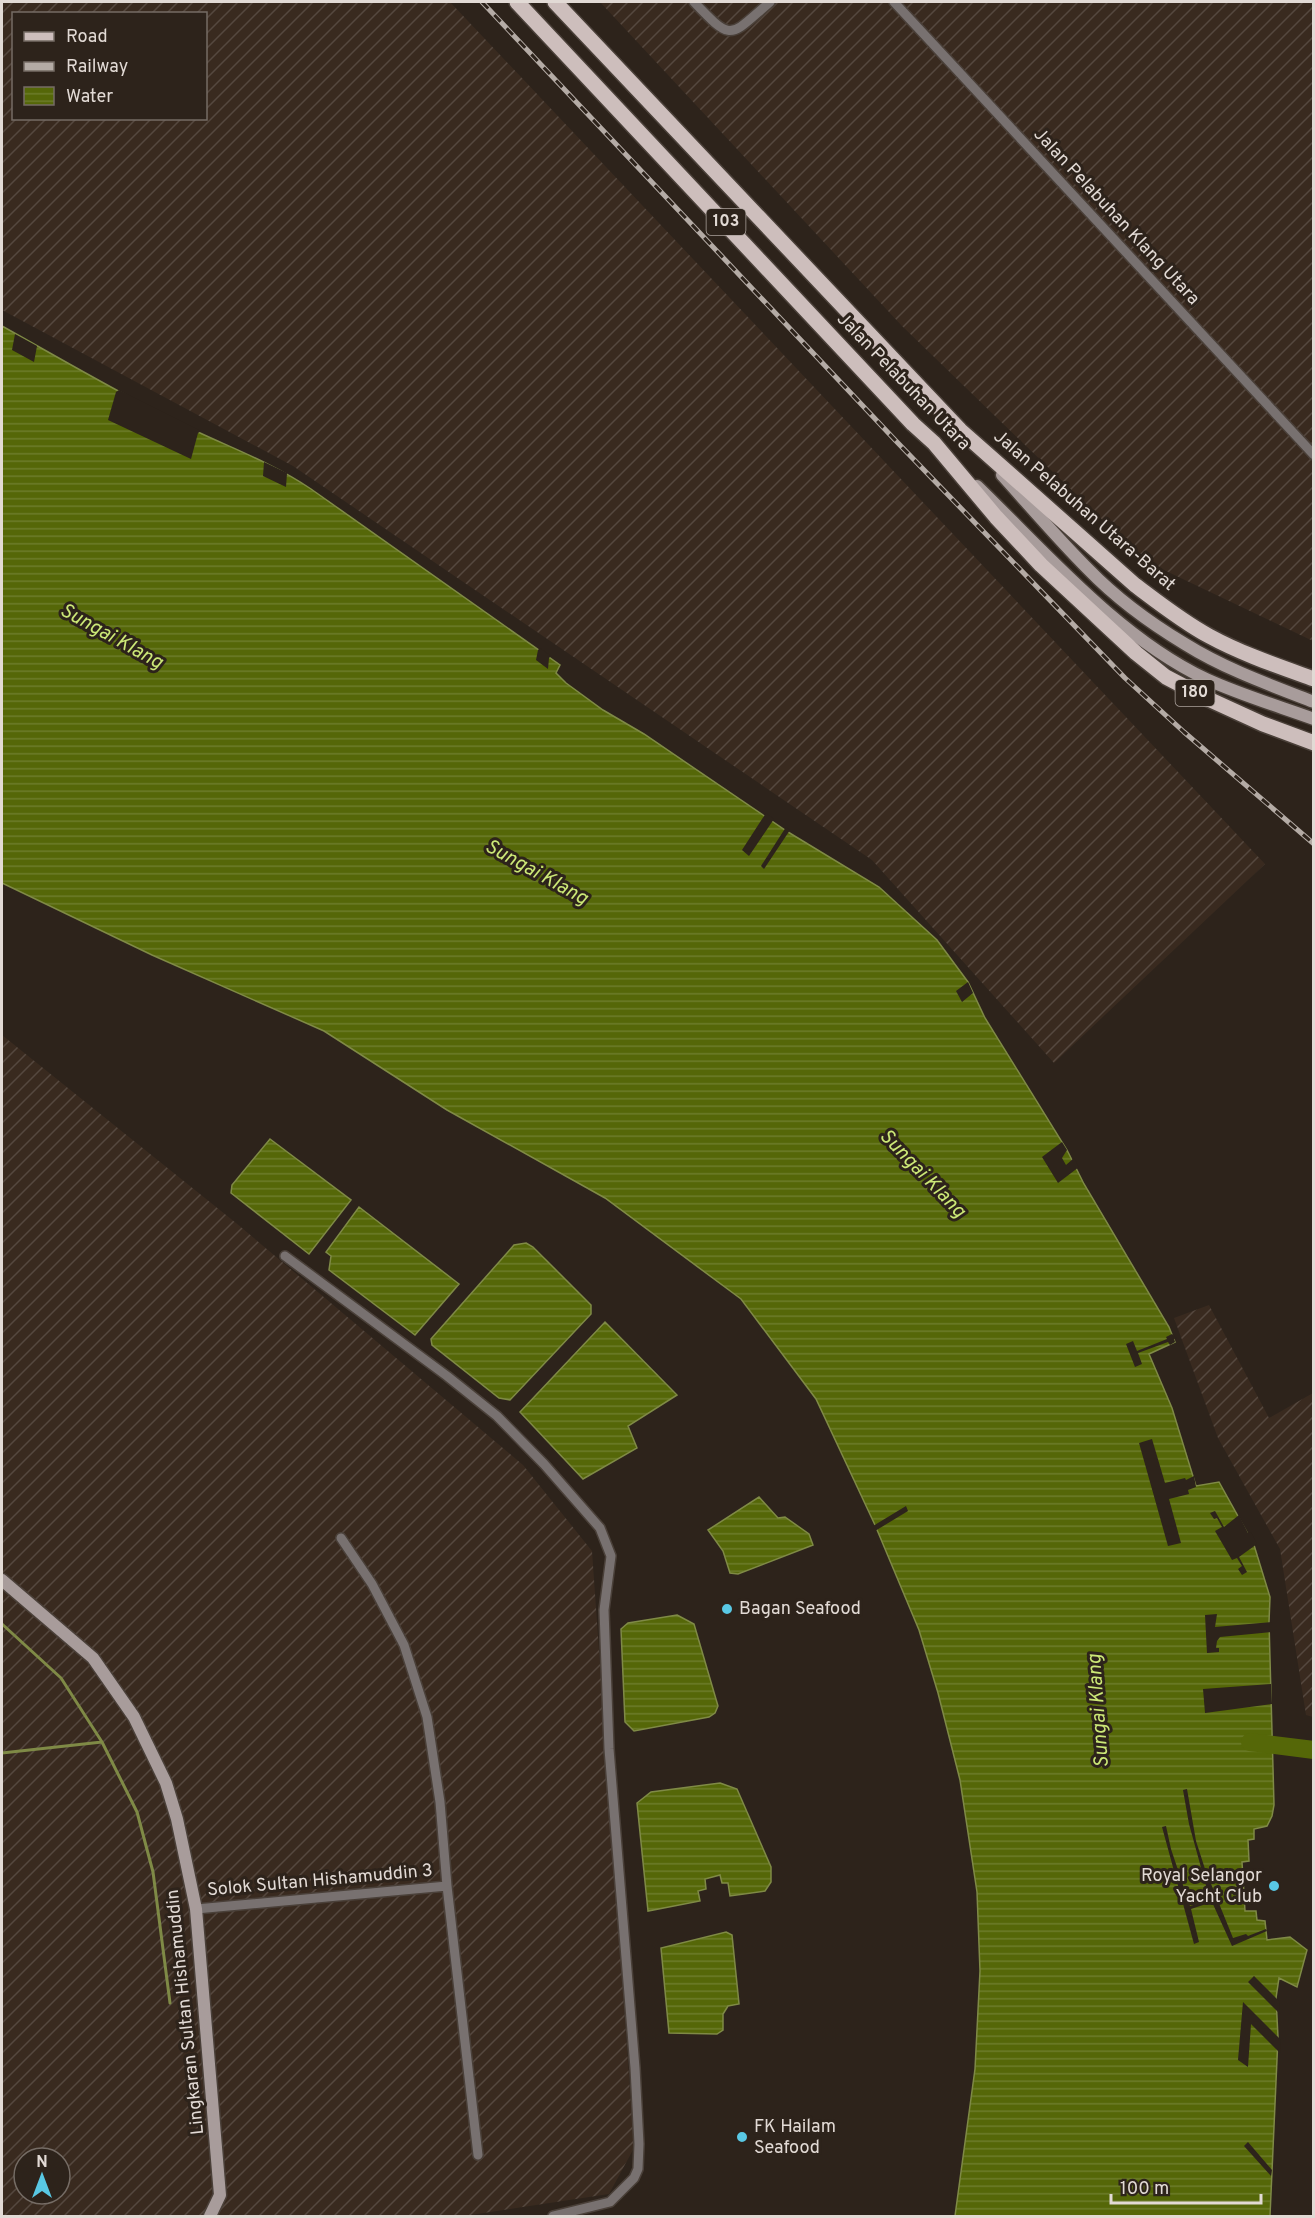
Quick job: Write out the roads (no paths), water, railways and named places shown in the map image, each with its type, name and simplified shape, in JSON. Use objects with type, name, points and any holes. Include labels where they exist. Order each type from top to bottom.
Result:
[{"type":"main road","name":"Jalan Pelabuhan Utara","points":[[517,2],[914,424],[1118,622],[1170,659],[1206,679],[1244,695],[1314,719]]},
{"type":"main road","name":"Jalan Pelabuhan Utara","points":[[555,2],[960,430],[1089,570],[1125,602],[1187,646],[1239,672],[1314,702]]},
{"type":"main road","name":"Jalan Pelabuhan Utara-Barat","points":[[960,430],[1135,585],[1207,635],[1246,655],[1314,679]]},
{"type":"main road","name":"180","points":[[934,443],[1026,549],[1136,653],[1166,677],[1204,698],[1314,743]]},
{"type":"main road","name":"Lingkaran Sultan Hishamuddin","points":[[2,1580],[93,1658],[134,1717],[168,1792],[180,1830],[196,1909],[220,2194],[210,2217]]},
{"type":"street","points":[[694,2],[720,29],[730,32],[740,28],[770,2]]},
{"type":"street","name":"Jalan Pelabuhan Klang Utara","points":[[894,2],[1314,455]]},
{"type":"street","points":[[285,1256],[447,1376],[497,1416],[544,1464],[600,1528],[609,1548],[611,1556],[604,1610],[609,1749],[635,2068],[638,2169],[634,2178],[610,2202],[553,2217]]},
{"type":"street","points":[[341,1538],[378,1594],[404,1645],[427,1717],[440,1802],[447,1886],[478,2155]]},
{"type":"street","name":"Solok Sultan Hishamuddin 3","points":[[196,1909],[447,1886]]},
{"type":"water","name":"Sungai Klang","points":[[2,326],[157,412],[263,462],[311,489],[560,665],[556,673],[603,710],[644,734],[788,832],[879,887],[937,940],[968,982],[985,1018],[1067,1150],[1084,1184],[1169,1327],[1175,1342],[1149,1354],[1172,1408],[1196,1486],[1219,1482],[1254,1545],[1270,1597],[1274,1805],[1267,1826],[1254,1829],[1254,1839],[1248,1840],[1249,1861],[1242,1862],[1245,1911],[1256,1911],[1257,1920],[1265,1921],[1267,1940],[1290,1937],[1307,1950],[1297,1987],[1279,1978],[1276,1998],[1278,2037],[1270,2216],[955,2216],[975,2069],[980,1971],[977,1892],[960,1780],[919,1630],[875,1525],[816,1399],[741,1299],[605,1198],[447,1110],[324,1031],[152,955],[2,883]]},
{"type":"water","points":[[270,1139],[351,1200],[309,1254],[231,1193],[232,1185]]},
{"type":"water","points":[[359,1207],[459,1284],[415,1335],[329,1270],[331,1256],[326,1252]]},
{"type":"water","points":[[526,1243],[533,1247],[591,1305],[591,1314],[510,1400],[499,1398],[432,1345],[431,1339],[514,1245]]},
{"type":"water","points":[[605,1322],[677,1395],[628,1426],[637,1448],[583,1479],[520,1412]]},
{"type":"water","points":[[759,1497],[778,1518],[785,1517],[809,1534],[813,1545],[738,1574],[730,1573],[723,1551],[708,1530]]},
{"type":"water","points":[[677,1615],[694,1624],[718,1706],[715,1713],[709,1717],[634,1731],[625,1722],[621,1629],[628,1623]]},
{"type":"water","points":[[720,1783],[737,1789],[771,1867],[771,1882],[765,1891],[730,1896],[728,1883],[722,1883],[720,1875],[705,1879],[706,1889],[698,1891],[700,1901],[648,1911],[637,1803],[651,1792]]},
{"type":"water","points":[[726,1932],[732,1935],[739,2004],[728,2006],[723,2014],[723,2030],[717,2034],[669,2033],[661,1948]]},
{"type":"waterway","points":[[2,1624],[61,1678],[102,1742],[137,1812],[153,1872],[170,2003]]},
{"type":"waterway","points":[[2,1753],[102,1742]]},
{"type":"waterway","points":[[1250,1742],[1314,1750]]},
{"type":"railway","points":[[482,2],[896,441],[1125,678],[1314,844]]},
{"type":"place","name":"Bagan Seafood","points":[[727,1609]]},
{"type":"place","name":"Royal Selangor Yacht Club","points":[[1274,1886]]},
{"type":"place","name":"FK Hailam Seafood","points":[[742,2137]]}]
